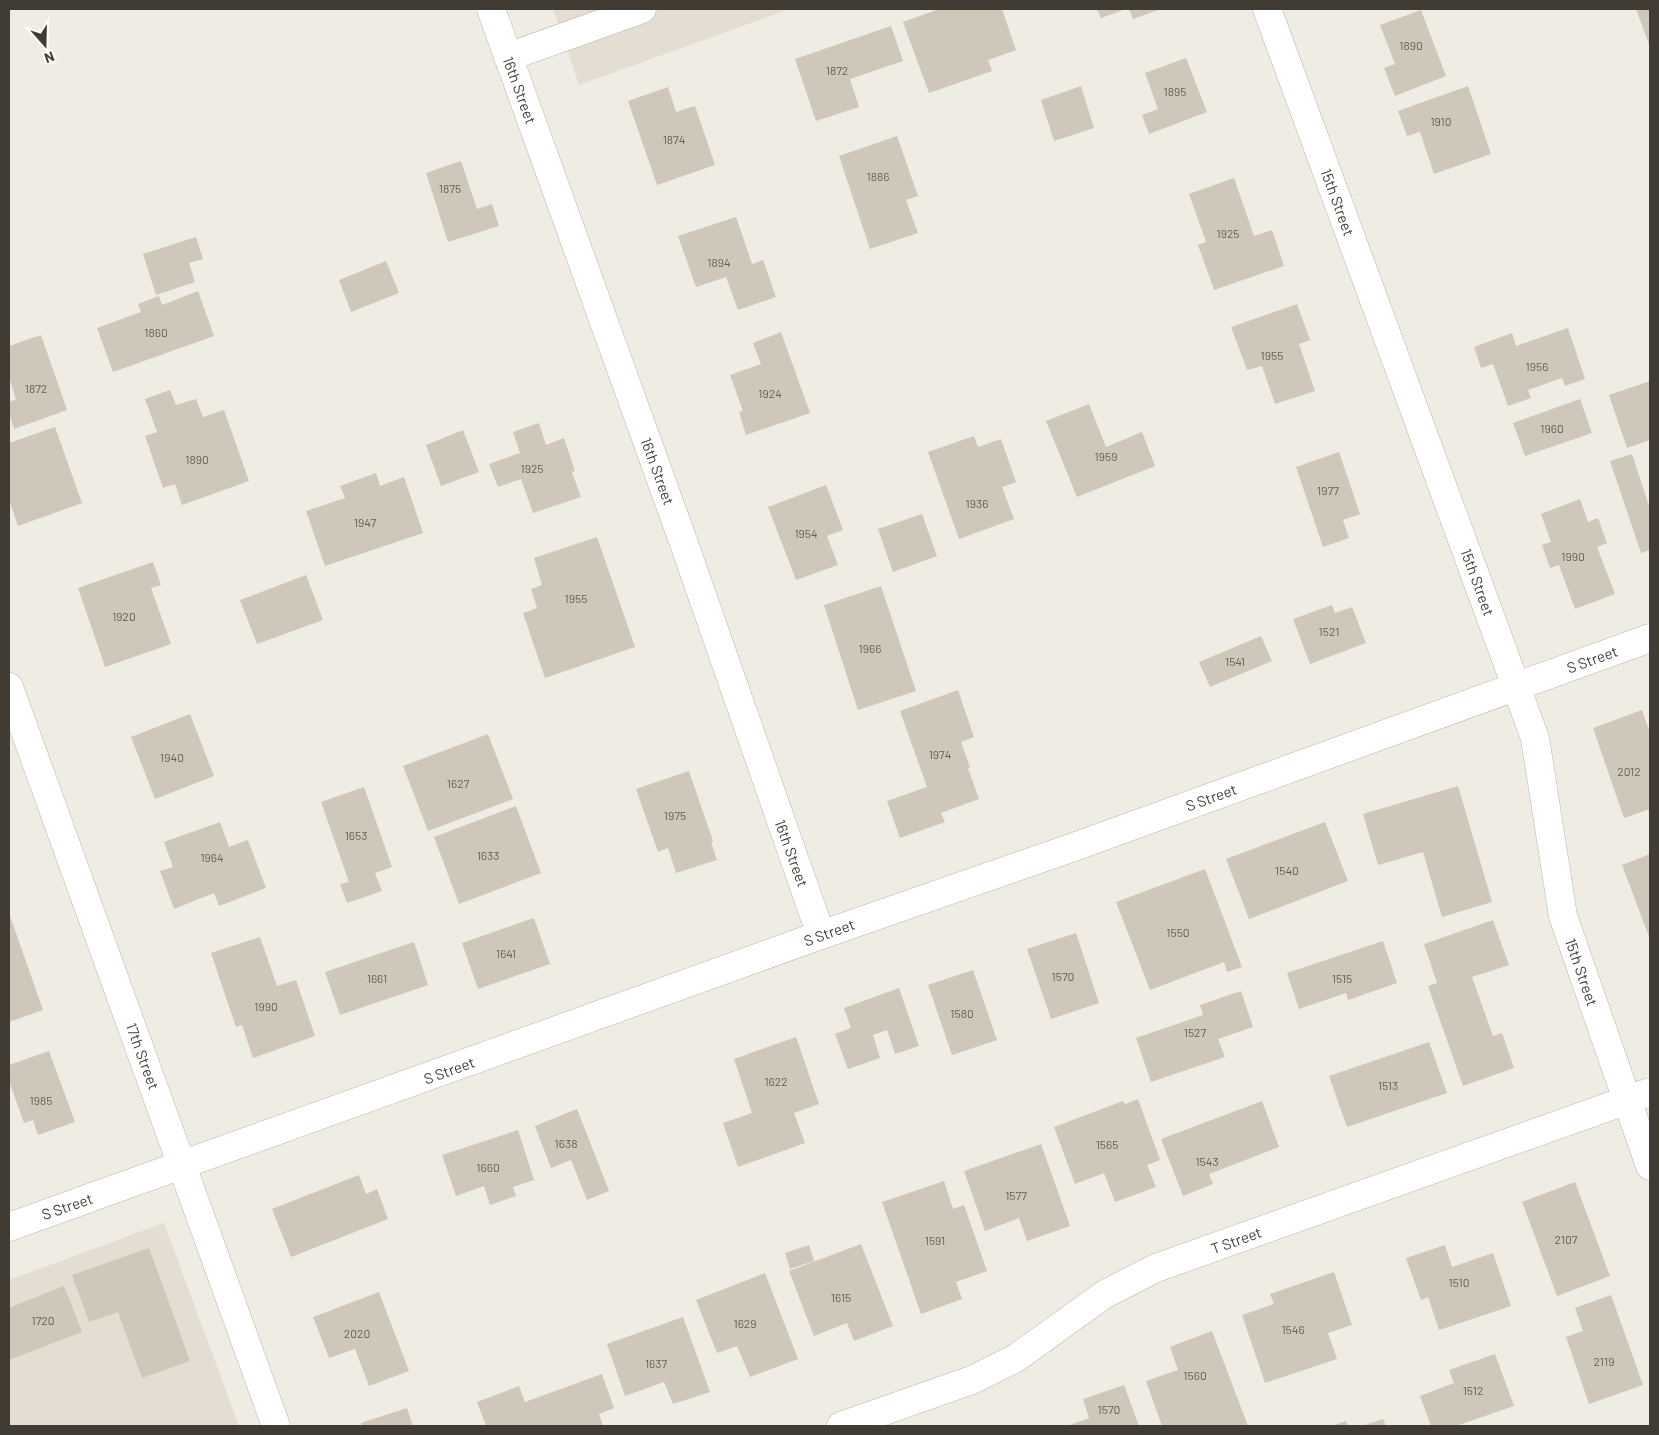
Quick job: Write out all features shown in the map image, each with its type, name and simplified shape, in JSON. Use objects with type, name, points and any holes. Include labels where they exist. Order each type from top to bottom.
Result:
[{"type":"street","name":"16th Street","points":[[491,9],[682,538],[821,935]]},
{"type":"street","points":[[508,57],[605,15],[642,9]]},
{"type":"street","name":"15th Street","points":[[1268,9],[1535,738],[1563,916],[1639,1096],[1650,1166]]},
{"type":"street","name":"S Street","points":[[9,1227],[821,935],[1071,848],[1650,638]]},
{"type":"street","name":"17th Street","points":[[9,687],[276,1426]]},
{"type":"street","name":"T Street","points":[[841,1426],[972,1380],[1016,1358],[1105,1294],[1156,1268],[1639,1096]]},
{"type":"shaded area","points":[[553,9],[790,9],[579,85]]},
{"type":"shaded area","points":[[164,1223],[239,1426],[9,1426],[9,1280]]},
{"type":"building","points":[[939,9],[1002,9],[1016,50],[988,60],[992,71],[929,93],[903,22]]},
{"type":"building","points":[[1097,9],[1126,9],[1101,18]]},
{"type":"building","points":[[1129,9],[1161,9],[1133,19]]},
{"type":"building","points":[[1636,9],[1650,9],[1650,47]]},
{"type":"building","points":[[1421,10],[1446,76],[1395,96],[1384,68],[1395,64],[1380,25]]},
{"type":"building","points":[[891,26],[903,61],[850,79],[859,107],[816,121],[795,59]]},
{"type":"building","points":[[1186,58],[1207,112],[1149,134],[1142,115],[1158,109],[1145,73]]},
{"type":"building","points":[[1081,86],[1094,128],[1054,141],[1041,100]]},
{"type":"building","points":[[1468,86],[1491,154],[1434,174],[1420,132],[1407,136],[1398,111]]},
{"type":"building","points":[[668,87],[676,112],[695,106],[715,165],[657,185],[628,101]]},
{"type":"building","points":[[897,136],[918,196],[906,200],[918,233],[870,249],[839,156]]},
{"type":"building","points":[[461,161],[477,209],[492,204],[499,226],[448,242],[426,173]]},
{"type":"building","points":[[1234,178],[1254,236],[1272,230],[1284,266],[1214,290],[1198,245],[1206,242],[1189,194]]},
{"type":"building","points":[[736,217],[752,264],[763,260],[776,297],[738,310],[726,277],[696,287],[678,236]]},
{"type":"building","points":[[196,237],[203,259],[189,263],[195,282],[156,295],[143,254]]},
{"type":"building","points":[[386,261],[399,293],[351,312],[339,280]]},
{"type":"building","points":[[198,291],[214,336],[113,372],[97,328],[141,312],[138,304],[159,296],[162,305]]},
{"type":"building","points":[[1297,304],[1310,340],[1299,344],[1315,391],[1275,404],[1262,366],[1247,370],[1231,327]]},
{"type":"building","points":[[1568,328],[1585,379],[1565,386],[1562,378],[1528,390],[1531,398],[1508,406],[1493,364],[1481,368],[1474,347],[1512,333],[1516,346]]},
{"type":"building","points":[[781,332],[810,413],[746,435],[739,412],[743,411],[730,375],[761,364],[753,343]]},
{"type":"building","points":[[41,335],[67,410],[14,429],[9,413],[9,402],[16,399],[9,377],[9,346]]},
{"type":"building","points":[[1650,381],[1650,440],[1627,448],[1609,395]]},
{"type":"building","points":[[170,390],[176,405],[196,399],[203,417],[224,410],[249,481],[182,505],[175,484],[163,488],[145,436],[157,432],[145,399]]},
{"type":"building","points":[[1580,399],[1592,433],[1525,456],[1513,423]]},
{"type":"building","points":[[1089,404],[1106,447],[1142,432],[1155,466],[1077,497],[1046,421]]},
{"type":"building","points":[[539,423],[546,445],[564,438],[575,471],[572,472],[581,497],[533,513],[521,479],[498,487],[489,464],[520,453],[513,432]]},
{"type":"building","points":[[55,427],[82,503],[18,526],[9,500],[9,443]]},
{"type":"building","points":[[463,430],[479,472],[441,486],[426,445]]},
{"type":"building","points":[[974,436],[978,447],[1001,439],[1016,482],[1002,487],[1014,519],[959,539],[928,452]]},
{"type":"building","points":[[1339,452],[1360,514],[1343,520],[1349,538],[1323,547],[1296,467]]},
{"type":"building","points":[[1632,454],[1650,509],[1650,550],[1641,553],[1610,461]]},
{"type":"building","points":[[376,473],[380,486],[404,477],[423,533],[325,566],[306,511],[345,498],[340,486]]},
{"type":"building","points":[[826,485],[843,530],[827,536],[838,565],[796,580],[768,507]]},
{"type":"building","points":[[1580,499],[1588,522],[1598,518],[1607,543],[1597,547],[1615,594],[1575,609],[1559,565],[1550,568],[1542,545],[1551,542],[1541,514]]},
{"type":"building","points":[[922,514],[937,556],[893,572],[878,529]]},
{"type":"building","points":[[597,537],[635,647],[545,678],[523,613],[537,608],[531,589],[542,585],[534,558]]},
{"type":"building","points":[[153,562],[161,585],[151,588],[171,644],[105,667],[78,588]]},
{"type":"building","points":[[306,575],[323,620],[257,644],[240,600]]},
{"type":"building","points":[[881,586],[916,691],[858,710],[824,605]]},
{"type":"building","points":[[1332,605],[1335,613],[1352,607],[1366,643],[1310,664],[1293,619]]},
{"type":"building","points":[[1261,636],[1272,661],[1210,687],[1199,662]]},
{"type":"building","points":[[958,690],[974,737],[961,742],[979,799],[941,813],[945,822],[900,838],[887,801],[927,787],[900,711]]},
{"type":"building","points":[[1642,710],[1650,733],[1650,809],[1624,818],[1593,728]]},
{"type":"building","points":[[190,714],[214,776],[155,799],[131,737]]},
{"type":"building","points":[[488,734],[513,799],[428,831],[403,766]]},
{"type":"building","points":[[689,771],[713,841],[711,842],[717,860],[676,873],[668,848],[658,852],[636,789]]},
{"type":"building","points":[[1458,786],[1492,902],[1442,917],[1423,852],[1378,865],[1363,814]]},
{"type":"building","points":[[364,787],[392,867],[375,873],[382,891],[347,903],[340,884],[349,882],[321,802]]},
{"type":"building","points":[[516,806],[541,873],[459,904],[434,837]]},
{"type":"building","points":[[220,822],[229,847],[248,840],[266,888],[219,906],[214,893],[174,909],[160,871],[173,867],[164,842]]},
{"type":"building","points":[[1325,822],[1348,881],[1249,919],[1226,859]]},
{"type":"building","points":[[1650,854],[1650,939],[1622,865]]},
{"type":"building","points":[[1205,869],[1242,967],[1227,972],[1224,962],[1150,990],[1116,902]]},
{"type":"building","points":[[9,913],[43,1010],[9,1022]]},
{"type":"building","points":[[534,918],[550,964],[478,989],[462,943]]},
{"type":"building","points":[[1493,920],[1509,965],[1472,977],[1493,1036],[1502,1033],[1514,1068],[1463,1086],[1428,986],[1437,983],[1424,944]]},
{"type":"building","points":[[1076,933],[1099,1003],[1051,1019],[1027,949]]},
{"type":"building","points":[[260,937],[277,986],[296,980],[315,1036],[253,1058],[242,1025],[236,1027],[211,953]]},
{"type":"building","points":[[1383,941],[1397,983],[1348,1000],[1346,993],[1299,1009],[1287,973]]},
{"type":"building","points":[[414,942],[428,985],[340,1015],[325,972]]},
{"type":"building","points":[[973,970],[997,1040],[952,1055],[928,985]]},
{"type":"building","points":[[899,988],[919,1046],[895,1054],[887,1030],[873,1035],[880,1058],[848,1069],[835,1034],[851,1028],[844,1008]]},
{"type":"building","points":[[1241,991],[1253,1027],[1218,1039],[1225,1057],[1151,1082],[1136,1038],[1203,1015],[1200,1005]]},
{"type":"building","points":[[796,1037],[819,1104],[794,1113],[805,1143],[738,1167],[723,1123],[752,1113],[734,1059]]},
{"type":"building","points":[[1429,1042],[1447,1093],[1347,1127],[1329,1076]]},
{"type":"building","points":[[49,1051],[75,1122],[38,1135],[33,1120],[24,1123],[9,1081],[9,1065]]},
{"type":"building","points":[[1138,1099],[1160,1160],[1147,1165],[1156,1187],[1115,1202],[1104,1173],[1075,1184],[1054,1127],[1123,1101],[1125,1104]]},
{"type":"building","points":[[1262,1101],[1279,1147],[1209,1174],[1213,1184],[1183,1196],[1161,1139]]},
{"type":"building","points":[[577,1109],[609,1191],[587,1200],[571,1160],[551,1168],[535,1126]]},
{"type":"building","points":[[518,1130],[534,1180],[513,1187],[516,1196],[490,1205],[484,1186],[456,1196],[442,1155]]},
{"type":"building","points":[[1041,1144],[1070,1226],[1027,1241],[1019,1218],[985,1231],[964,1171]]},
{"type":"building","points":[[359,1175],[366,1194],[377,1189],[388,1219],[291,1257],[272,1209]]},
{"type":"building","points":[[944,1181],[953,1209],[964,1205],[987,1271],[956,1282],[962,1299],[921,1314],[882,1202]]},
{"type":"building","points":[[1575,1182],[1610,1276],[1557,1296],[1522,1202]]},
{"type":"building","points":[[861,1244],[893,1326],[854,1341],[847,1323],[814,1336],[789,1271]]},
{"type":"building","points":[[809,1245],[814,1261],[790,1269],[785,1253]]},
{"type":"building","points":[[1445,1245],[1452,1267],[1493,1253],[1511,1306],[1439,1330],[1428,1297],[1421,1300],[1406,1258]]},
{"type":"building","points":[[149,1248],[190,1361],[142,1378],[118,1312],[89,1322],[72,1275]]},
{"type":"building","points":[[1334,1272],[1352,1325],[1328,1333],[1337,1359],[1265,1383],[1242,1315],[1274,1304],[1270,1294]]},
{"type":"building","points":[[765,1273],[798,1359],[750,1377],[737,1346],[717,1353],[696,1300]]},
{"type":"building","points":[[64,1286],[82,1332],[9,1360],[9,1308]]},
{"type":"building","points":[[379,1292],[409,1371],[369,1386],[355,1349],[329,1358],[313,1317]]},
{"type":"building","points":[[1611,1295],[1643,1385],[1589,1404],[1566,1337],[1583,1331],[1575,1308]]},
{"type":"building","points":[[683,1317],[710,1392],[673,1404],[664,1382],[625,1396],[607,1344]]},
{"type":"building","points":[[1212,1331],[1248,1426],[1162,1426],[1146,1381],[1178,1370],[1170,1347]]},
{"type":"building","points":[[1495,1354],[1514,1406],[1456,1426],[1431,1426],[1420,1396],[1454,1383],[1449,1370]]},
{"type":"building","points":[[602,1374],[614,1408],[599,1414],[603,1426],[486,1426],[477,1402],[519,1386],[525,1402]]},
{"type":"building","points":[[1124,1385],[1139,1426],[1067,1426],[1089,1418],[1083,1399]]},
{"type":"building","points":[[407,1408],[413,1426],[362,1426],[361,1423]]},
{"type":"building","points":[[1383,1419],[1386,1426],[1362,1426]]},
{"type":"building","points":[[1346,1421],[1348,1426],[1332,1426]]}]
